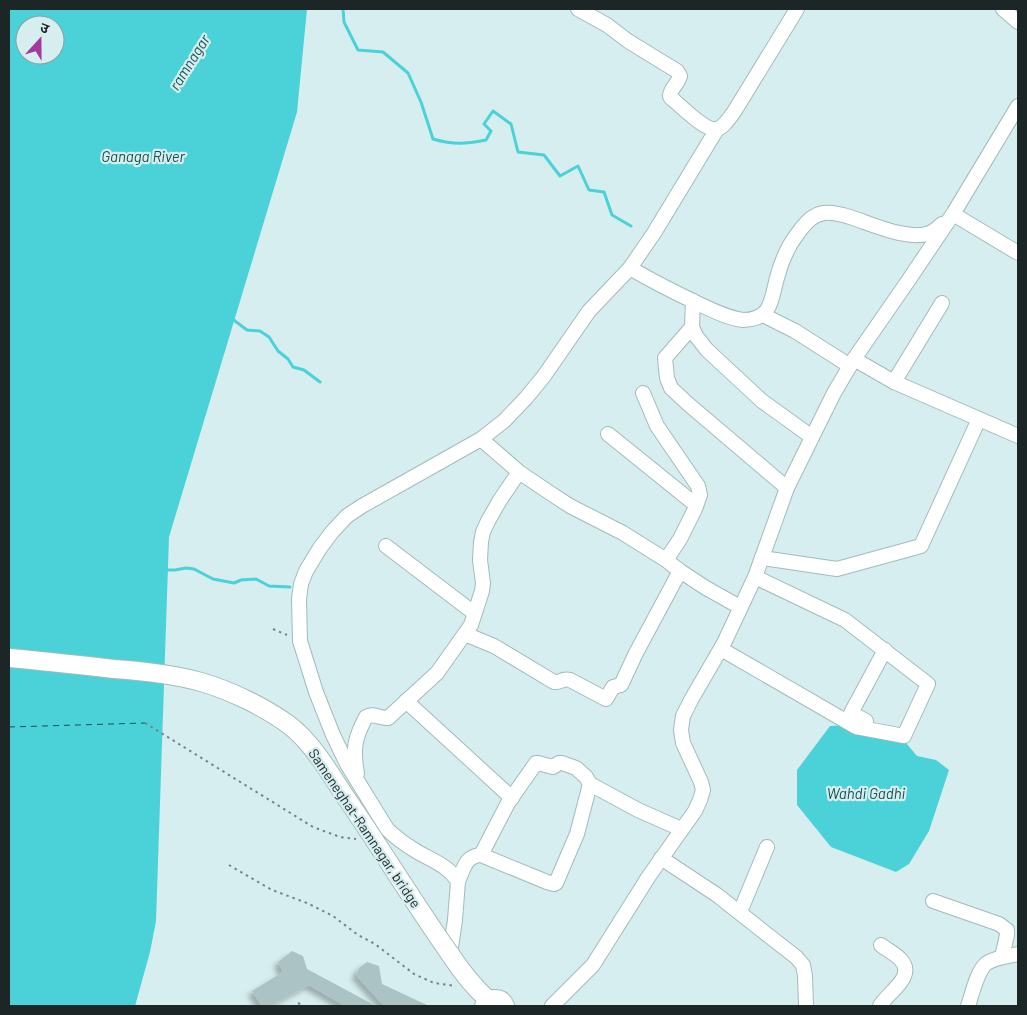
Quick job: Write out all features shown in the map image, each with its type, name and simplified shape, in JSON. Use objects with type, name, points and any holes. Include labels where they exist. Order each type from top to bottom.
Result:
[{"type":"main road","name":"Sameneghat-Ramnagar, bridge","points":[[9,658],[159,673],[201,682],[239,696],[267,711],[289,726],[308,744],[329,772],[382,850],[426,920],[486,1003]]},
{"type":"main road","points":[[486,1003],[494,998],[500,1000],[504,1006]]},
{"type":"street","points":[[578,9],[607,25],[628,41],[677,71],[680,76],[670,92],[671,98],[701,124],[711,129],[717,129]]},
{"type":"street","points":[[458,881],[452,872],[417,852],[387,829],[358,782],[333,735],[316,692],[300,640],[299,599],[301,584],[306,571],[320,548],[347,516],[480,438],[504,421],[526,398],[544,376],[589,311],[630,268],[654,233],[717,129],[734,112],[797,9]]},
{"type":"street","points":[[1003,9],[1018,22]]},
{"type":"street","points":[[552,1006],[593,965],[649,876],[695,811],[703,790],[683,743],[683,716],[721,649],[755,577],[787,488],[834,393],[852,363],[950,217],[1018,106]]},
{"type":"street","points":[[630,268],[693,301],[733,318],[753,319],[763,315],[767,310],[782,261],[794,238],[813,217],[823,213],[831,213],[897,232],[918,236],[931,233],[950,217]]},
{"type":"street","points":[[950,217],[1018,254]]},
{"type":"street","points":[[693,301],[692,327],[696,336],[707,350],[762,401],[812,437]]},
{"type":"street","points":[[894,382],[942,303]]},
{"type":"street","points":[[763,315],[852,363],[979,419],[1014,431]]},
{"type":"street","points":[[692,327],[665,358],[667,378],[671,388],[787,488]]},
{"type":"street","points":[[643,393],[657,426],[700,489],[700,495],[680,539],[666,560]]},
{"type":"street","points":[[762,558],[837,569],[921,546],[979,419]]},
{"type":"street","points":[[608,434],[696,505]]},
{"type":"street","points":[[480,438],[519,472],[570,506],[622,533],[666,560],[706,588],[740,607]]},
{"type":"street","points":[[358,782],[354,745],[366,717],[370,714],[388,718],[437,673],[472,621],[483,583],[480,560],[483,532],[500,500],[519,472]]},
{"type":"street","points":[[386,546],[474,613]]},
{"type":"street","points":[[465,634],[494,646],[554,682],[565,679],[570,680],[606,699],[613,687],[621,685],[680,571]]},
{"type":"street","points":[[721,649],[856,727],[904,736],[928,684],[845,620],[755,577]]},
{"type":"street","points":[[885,650],[851,713],[891,734]]},
{"type":"street","points":[[406,701],[512,798]]},
{"type":"street","points":[[481,855],[499,819],[537,763],[553,767],[562,763],[576,768],[586,777],[590,784],[638,810],[681,829]]},
{"type":"street","points":[[450,954],[458,881],[466,862],[475,855],[481,855],[554,884],[558,879],[576,834],[590,784]]},
{"type":"street","points":[[740,912],[767,847]]},
{"type":"street","points":[[662,858],[717,895],[796,957],[803,965],[806,1006]]},
{"type":"street","points":[[933,901],[999,924],[1007,930],[1002,957]]},
{"type":"street","points":[[880,1006],[902,981],[906,973],[905,966],[900,959],[881,946]]},
{"type":"street","points":[[968,1006],[981,970],[988,963],[1002,957],[1018,954]]},
{"type":"path","points":[[145,723],[313,827],[340,837],[354,840],[361,838]]},
{"type":"path","points":[[229,865],[272,890],[306,902],[333,916],[414,974],[434,983],[452,986],[474,986]]},
{"type":"path","points":[[298,1003],[304,1006]]},
{"type":"water","name":"Ganaga River","points":[[9,9],[307,9],[297,112],[169,537],[156,921],[150,952],[135,1006],[9,1006]]},
{"type":"water","name":"Wahdi Gadhi","points":[[866,724],[901,737],[917,756],[936,760],[949,770],[929,831],[909,864],[896,872],[831,847],[797,805],[797,770],[830,726]]},
{"type":"building","points":[[292,951],[303,956],[307,969],[376,1006],[345,1006],[309,985],[270,1006],[262,1006],[252,991],[283,972],[278,962]]},
{"type":"building","points":[[367,962],[379,966],[382,984],[429,1006],[384,1006],[356,975],[359,968]]},
{"type":"waterway","name":"ramnagar","points":[[343,9],[344,22],[358,50],[383,52],[408,73],[421,102],[433,139],[460,143],[486,140],[491,131],[484,124],[493,111],[511,124],[518,152],[544,155],[560,176],[578,166],[589,190],[604,192],[612,215],[631,226]]},
{"type":"waterway","name":"ramnagar","points":[[231,318],[247,330],[260,331],[269,337],[278,351],[288,359],[293,367],[304,370],[320,382]]},
{"type":"waterway","name":"ramnagar","points":[[163,570],[194,569],[213,579],[234,583],[241,580],[256,579],[269,586],[290,587]]},
{"type":"ferry route","points":[[9,727],[145,723]]}]
